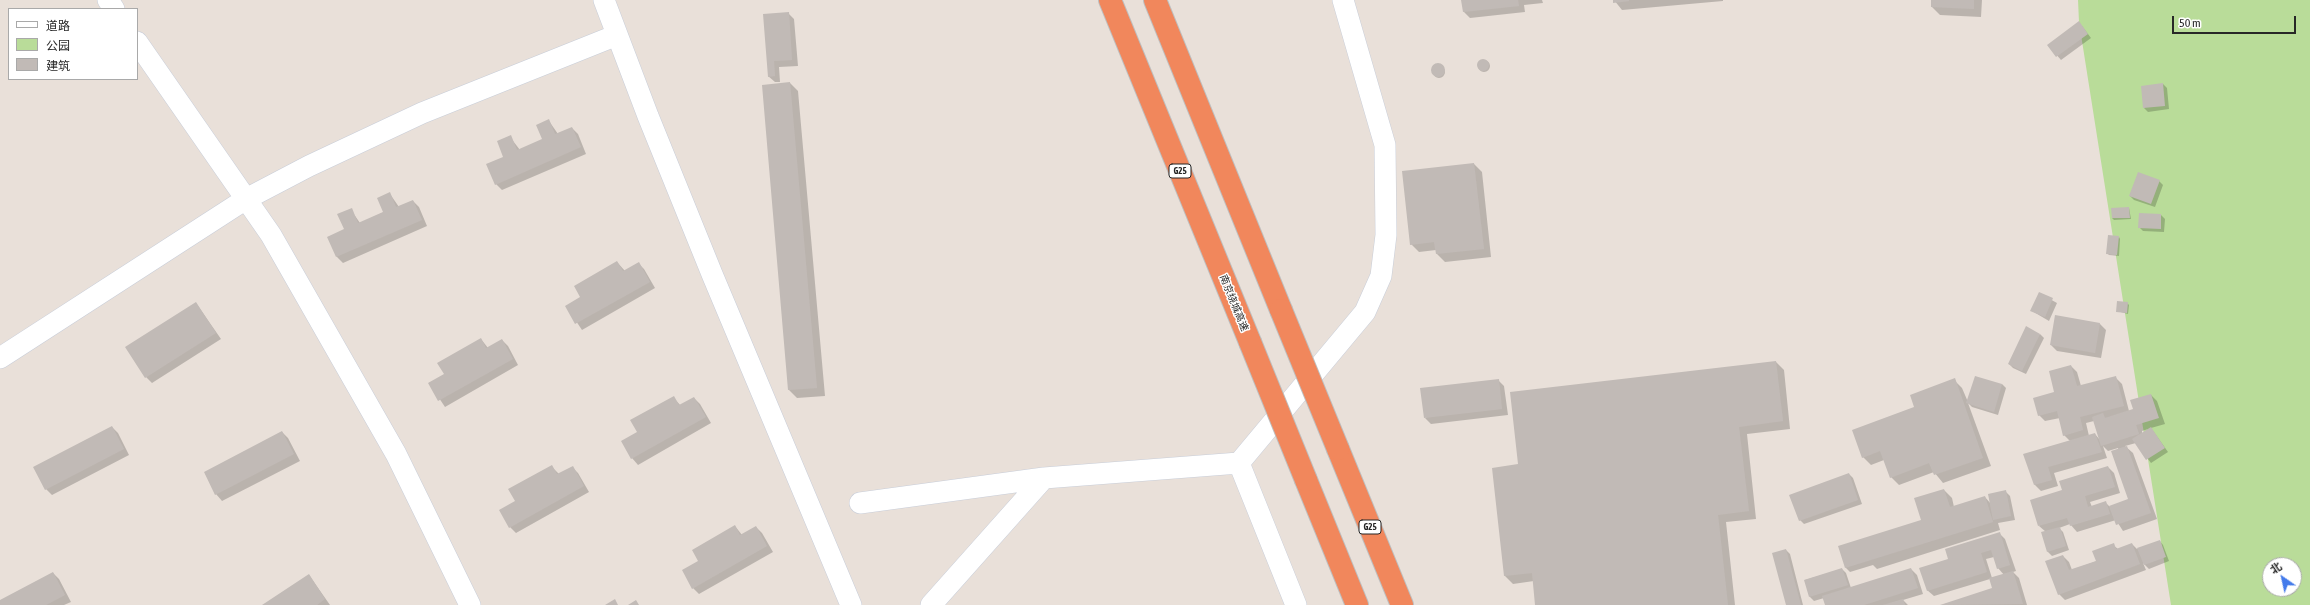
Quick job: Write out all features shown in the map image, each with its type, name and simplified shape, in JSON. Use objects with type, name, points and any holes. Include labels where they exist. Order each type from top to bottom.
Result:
[{"type":"highway","name":"南京绕城高速","points":[[1110,0],[1357,605]]},
{"type":"highway","name":"G25","points":[[1155,0],[1402,605]]},
{"type":"street","points":[[604,0],[648,116],[712,274],[851,605]]},
{"type":"street","points":[[860,503],[1044,478],[1239,463],[1365,312],[1381,276],[1386,235],[1385,144],[1343,0]]},
{"type":"street","points":[[0,358],[246,199],[309,166],[422,113],[617,35]]},
{"type":"street","points":[[138,43],[271,235],[396,454],[470,605]]},
{"type":"street","points":[[1239,463],[1296,605]]},
{"type":"street","points":[[931,605],[1044,478]]},
{"type":"green space","points":[[2078,0],[2310,0],[2310,605],[2171,605],[2079,22]]},
{"type":"building","points":[[1461,0],[1518,0],[1519,6],[1463,12]]},
{"type":"building","points":[[1613,0],[1629,0],[1629,1],[1613,3]]},
{"type":"building","points":[[1931,0],[1974,0],[1974,9],[1931,7]]},
{"type":"building","points":[[789,12],[792,60],[774,61],[775,76],[768,77],[763,14]]},
{"type":"building","points":[[2079,21],[2088,34],[2056,57],[2047,45]]},
{"type":"building","points":[[1485,59],[1488,60],[1488,70],[1481,71],[1478,70],[1477,63],[1478,60]]},
{"type":"building","points":[[1438,63],[1443,65],[1445,70],[1443,75],[1438,77],[1433,75],[1431,70],[1433,65]]},
{"type":"building","points":[[790,82],[817,388],[788,390],[762,85]]},
{"type":"building","points":[[2163,83],[2165,106],[2143,108],[2141,86]]},
{"type":"building","points":[[549,119],[555,134],[572,127],[581,147],[495,185],[486,164],[503,157],[497,141],[511,135],[517,150],[542,139],[536,125]]},
{"type":"building","points":[[1474,163],[1484,249],[1436,254],[1434,242],[1410,245],[1402,171]]},
{"type":"building","points":[[2138,172],[2160,180],[2151,204],[2129,196]]},
{"type":"building","points":[[390,192],[396,207],[413,200],[422,220],[336,257],[327,237],[344,229],[337,214],[352,208],[358,223],[383,212],[377,198]]},
{"type":"building","points":[[2129,207],[2130,218],[2112,218],[2111,208]]},
{"type":"building","points":[[2139,213],[2161,214],[2161,229],[2138,228]]},
{"type":"building","points":[[2108,235],[2119,236],[2117,255],[2106,254]]},
{"type":"building","points":[[617,261],[623,271],[639,262],[650,282],[575,324],[565,306],[580,297],[574,286]]},
{"type":"building","points":[[2039,292],[2053,298],[2045,317],[2030,311]]},
{"type":"building","points":[[2117,301],[2128,302],[2127,313],[2116,312]]},
{"type":"building","points":[[196,302],[216,333],[145,378],[125,347]]},
{"type":"building","points":[[2055,315],[2100,323],[2095,353],[2050,345]]},
{"type":"building","points":[[2026,326],[2040,334],[2022,371],[2008,364]]},
{"type":"building","points":[[481,338],[486,348],[502,339],[513,359],[438,401],[428,383],[444,374],[437,363]]},
{"type":"building","points":[[1776,361],[1783,421],[1739,427],[1749,511],[1718,515],[1728,605],[1535,605],[1532,573],[1504,576],[1492,468],[1518,464],[1510,392]]},
{"type":"building","points":[[2071,365],[2077,386],[2116,376],[2124,406],[2080,417],[2083,430],[2063,436],[2057,411],[2038,416],[2033,398],[2054,392],[2049,371]]},
{"type":"building","points":[[1975,376],[2002,384],[1994,412],[1966,403]]},
{"type":"building","points":[[1955,378],[1983,458],[1934,475],[1929,463],[1890,478],[1880,451],[1862,458],[1852,430],[1914,407],[1910,395]]},
{"type":"building","points":[[1499,379],[1502,409],[1424,418],[1420,388]]},
{"type":"building","points":[[2151,394],[2159,418],[2136,425],[2139,434],[2101,446],[2092,417],[2103,413],[2105,418],[2133,409],[2130,400]]},
{"type":"building","points":[[674,396],[679,405],[694,397],[706,417],[631,459],[621,441],[637,432],[630,420]]},
{"type":"building","points":[[112,426],[124,449],[45,490],[33,467]]},
{"type":"building","points":[[2151,427],[2165,448],[2146,460],[2132,439]]},
{"type":"building","points":[[282,431],[294,454],[215,495],[204,472]]},
{"type":"building","points":[[2095,433],[2102,452],[2048,467],[2052,480],[2034,485],[2023,454]]},
{"type":"building","points":[[2127,446],[2151,513],[2116,525],[2109,506],[2128,499],[2111,451]]},
{"type":"building","points":[[552,465],[557,474],[573,466],[584,486],[509,528],[499,510],[515,501],[508,489]]},
{"type":"building","points":[[2108,466],[2115,487],[2085,496],[2088,507],[2106,501],[2110,514],[2070,526],[2067,518],[2038,526],[2030,500],[2062,490],[2059,481]]},
{"type":"building","points":[[1849,473],[1858,500],[1799,521],[1789,495]]},
{"type":"building","points":[[1944,489],[1950,507],[1985,496],[1993,522],[1845,568],[1838,546],[1921,520],[1914,498]]},
{"type":"building","points":[[2006,490],[2011,516],[1993,520],[1988,494]]},
{"type":"building","points":[[735,525],[740,535],[756,526],[767,546],[692,589],[682,570],[698,561],[692,550]]},
{"type":"building","points":[[2060,527],[2066,546],[2047,552],[2041,532]]},
{"type":"building","points":[[2000,532],[2010,565],[1997,569],[1991,550],[1981,553],[1987,572],[1927,591],[1919,568],[1948,559],[1945,549]]},
{"type":"building","points":[[2160,540],[2166,557],[2144,565],[2137,548]]},
{"type":"building","points":[[2114,543],[2116,549],[2132,543],[2140,564],[2058,595],[2045,561],[2063,555],[2069,570],[2096,561],[2092,551]]},
{"type":"building","points":[[1786,549],[1801,605],[1786,605],[1772,553]]},
{"type":"building","points":[[1842,568],[1848,585],[1809,597],[1804,580]]},
{"type":"building","points":[[1911,568],[1918,588],[1864,605],[1825,605],[1822,596]]},
{"type":"building","points":[[2013,571],[2023,604],[1940,605],[1992,588],[1989,578]]},
{"type":"building","points":[[53,572],[65,595],[46,605],[0,605],[0,600]]},
{"type":"building","points":[[309,574],[325,599],[317,605],[262,605]]},
{"type":"building","points":[[615,599],[618,605],[605,605]]},
{"type":"building","points":[[1903,599],[1905,605],[1883,605]]},
{"type":"building","points":[[636,600],[639,605],[628,605]]}]
